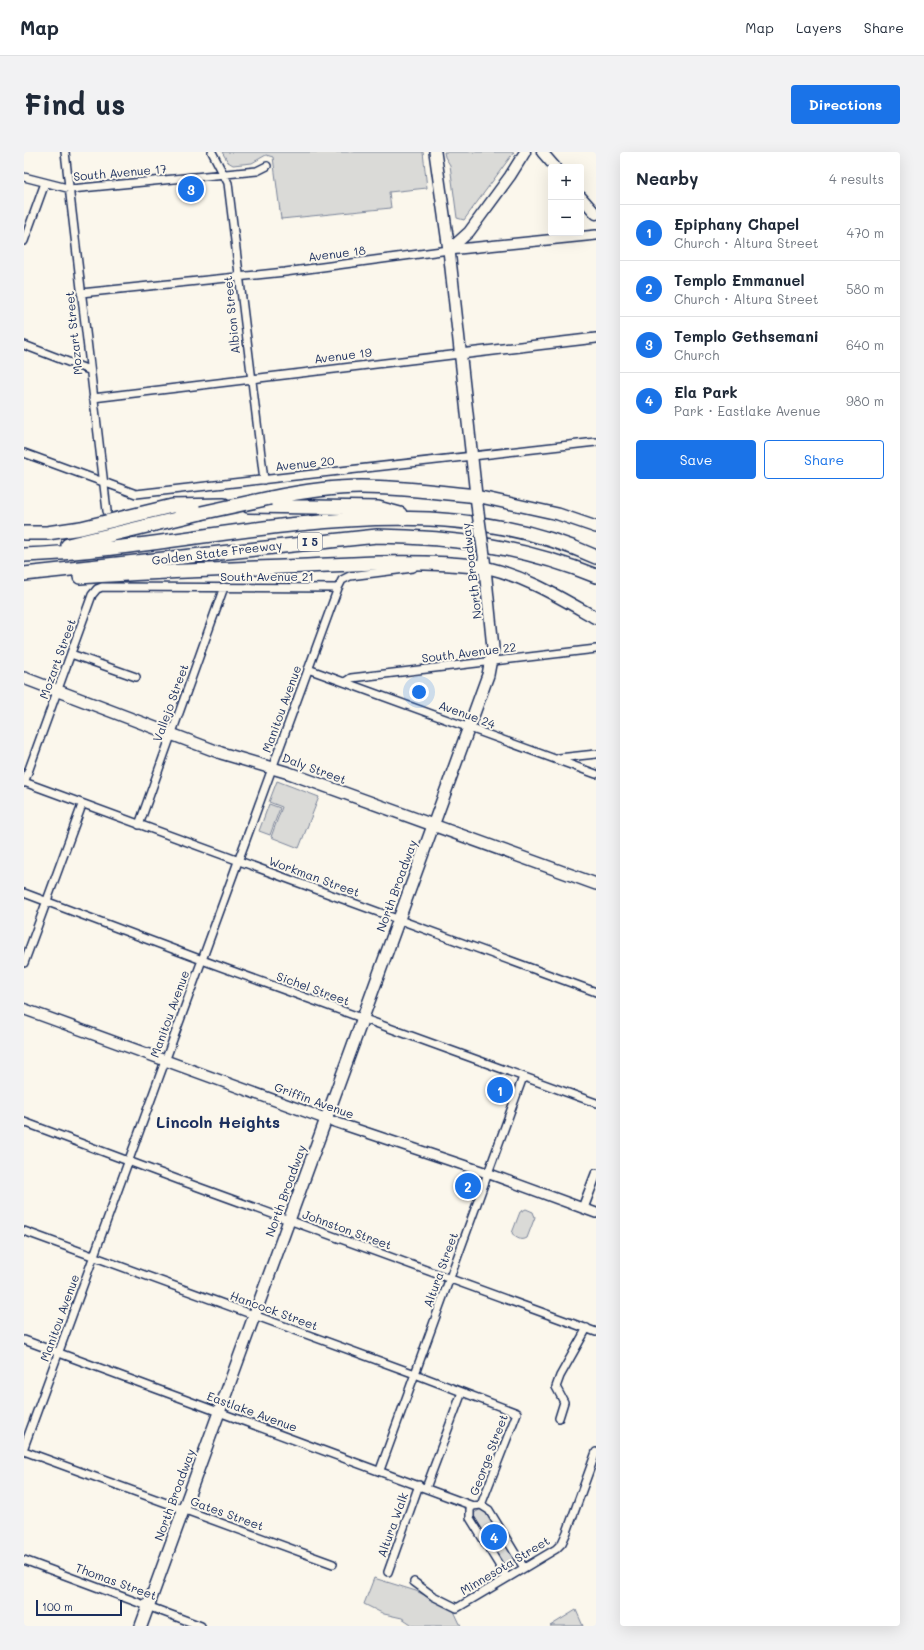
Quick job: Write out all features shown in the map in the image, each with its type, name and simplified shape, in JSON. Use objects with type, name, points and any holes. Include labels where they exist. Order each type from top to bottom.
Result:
[{"type":"highway","points":[[28,555],[201,513],[303,492],[360,487],[476,496]]},
{"type":"highway","points":[[24,533],[47,533],[81,528],[172,506],[378,508],[419,518]]},
{"type":"highway","name":"Golden State Freeway","points":[[28,555],[83,551],[326,521],[419,518],[477,523],[513,530],[550,540],[596,557]]},
{"type":"highway","name":"Golden State Freeway","points":[[27,574],[347,538],[378,536],[436,537],[500,546],[559,562],[593,577]]},
{"type":"highway","points":[[27,574],[70,578],[207,570],[484,561]]},
{"type":"main road","points":[[449,250],[469,232],[510,176],[525,152]]},
{"type":"main road","points":[[542,152],[552,164]]},
{"type":"main road","name":"North Broadway","points":[[141,1626],[220,1412],[491,661],[493,648],[484,561],[449,250],[435,156]]},
{"type":"main road","points":[[584,200],[596,214]]},
{"type":"main road","points":[[476,496],[551,512],[596,527]]},
{"type":"main road","points":[[484,561],[530,581],[596,618]]},
{"type":"main road","name":"Daly Street","points":[[24,678],[221,753],[272,767],[596,884]]},
{"type":"main road","name":"Griffin Avenue","points":[[24,1009],[326,1119]]},
{"type":"street","name":"Mozart Street","points":[[65,152],[71,190],[89,370],[107,511]]},
{"type":"street","name":"Albion Street","points":[[212,152],[228,183],[264,480]]},
{"type":"street","name":"South Avenue 17","points":[[24,177],[71,190],[257,171],[267,166]]},
{"type":"street","points":[[24,241],[45,182]]},
{"type":"street","name":"Avenue 18","points":[[81,293],[351,265],[449,250],[596,235]]},
{"type":"street","name":"Avenue 19","points":[[93,398],[596,338]]},
{"type":"street","points":[[24,345],[89,370]]},
{"type":"street","name":"Avenue 20","points":[[24,453],[136,494],[596,442]]},
{"type":"street","points":[[338,588],[342,580],[350,576],[422,567],[430,562]]},
{"type":"street","name":"South Avenue 21","points":[[97,589],[102,587],[338,588]]},
{"type":"street","name":"Vallejo Street","points":[[139,825],[224,587]]},
{"type":"street","name":"Manitou Avenue","points":[[24,1447],[338,588]]},
{"type":"street","name":"Mozart Street","points":[[24,783],[92,595],[97,589]]},
{"type":"street","name":"South Avenue 22","points":[[345,682],[351,678],[596,649]]},
{"type":"street","points":[[71,654],[136,677]]},
{"type":"street","name":"Avenue 24","points":[[308,669],[596,774]]},
{"type":"street","points":[[557,759],[596,754]]},
{"type":"street","name":"Workman Street","points":[[24,783],[596,992]]},
{"type":"street","points":[[24,962],[82,805]]},
{"type":"street","name":"Sichel Street","points":[[24,893],[202,960],[596,1102]]},
{"type":"street","name":"Altura Street","points":[[380,1470],[523,1076]]},
{"type":"street","name":"Griffin Avenue","points":[[326,1119],[488,1174],[596,1213]]},
{"type":"street","name":"Johnston Street","points":[[24,1122],[596,1332]]},
{"type":"street","points":[[583,1208],[596,1174]]},
{"type":"street","name":"Hancock Street","points":[[24,1231],[415,1374],[517,1413]]},
{"type":"street","points":[[559,1418],[564,1402],[556,1387],[560,1376],[587,1328]]},
{"type":"street","name":"Eastlake Avenue","points":[[24,1340],[380,1470],[473,1506],[481,1505]]},
{"type":"street","name":"Altura Walk","points":[[388,1572],[462,1392]]},
{"type":"street","name":"George Street","points":[[481,1505],[517,1413]]},
{"type":"street","name":"Gates Street","points":[[24,1451],[332,1564]]},
{"type":"street","name":"Minnesota Street","points":[[414,1582],[433,1596],[458,1608],[556,1549],[562,1543],[596,1452]]},
{"type":"street","points":[[589,1472],[596,1475]]},
{"type":"street","points":[[481,1505],[489,1510],[524,1568]]},
{"type":"street","points":[[473,1506],[470,1509],[470,1518],[507,1578]]},
{"type":"street","name":"Thomas Street","points":[[24,1560],[197,1625]]},
{"type":"shaded area","points":[[222,152],[423,152],[427,188],[389,192],[391,208],[281,219],[273,157],[266,155],[252,163],[233,165],[228,162]]},
{"type":"shaded area","points":[[444,152],[514,152],[464,220],[457,218],[450,165]]},
{"type":"shaded area","points":[[277,781],[319,797],[299,848],[271,837],[282,807],[269,802]]},
{"type":"shaded area","points":[[269,804],[280,808],[270,835],[259,831]]},
{"type":"shaded area","points":[[526,1209],[533,1212],[535,1217],[527,1238],[521,1239],[515,1237],[512,1233],[520,1212]]},
{"type":"shaded area","points":[[481,1509],[485,1510],[514,1559],[511,1565],[503,1566],[474,1519],[474,1513]]},
{"type":"shaded area","points":[[374,1578],[416,1591],[453,1609],[461,1626],[414,1626],[402,1618],[384,1614],[364,1604]]},
{"type":"shaded area","points":[[576,1610],[583,1626],[550,1626]]},
{"type":"place","name":"Templo Gethsemani","points":[[191,189]]},
{"type":"place","name":"Epiphany Chapel","points":[[500,1090]]},
{"type":"place","name":"Templo Emmanuel","points":[[468,1186]]},
{"type":"place","name":"Ela Park","points":[[494,1537]]},
{"type":"district","name":"Lincoln Heights","points":[[218,1122]]}]
